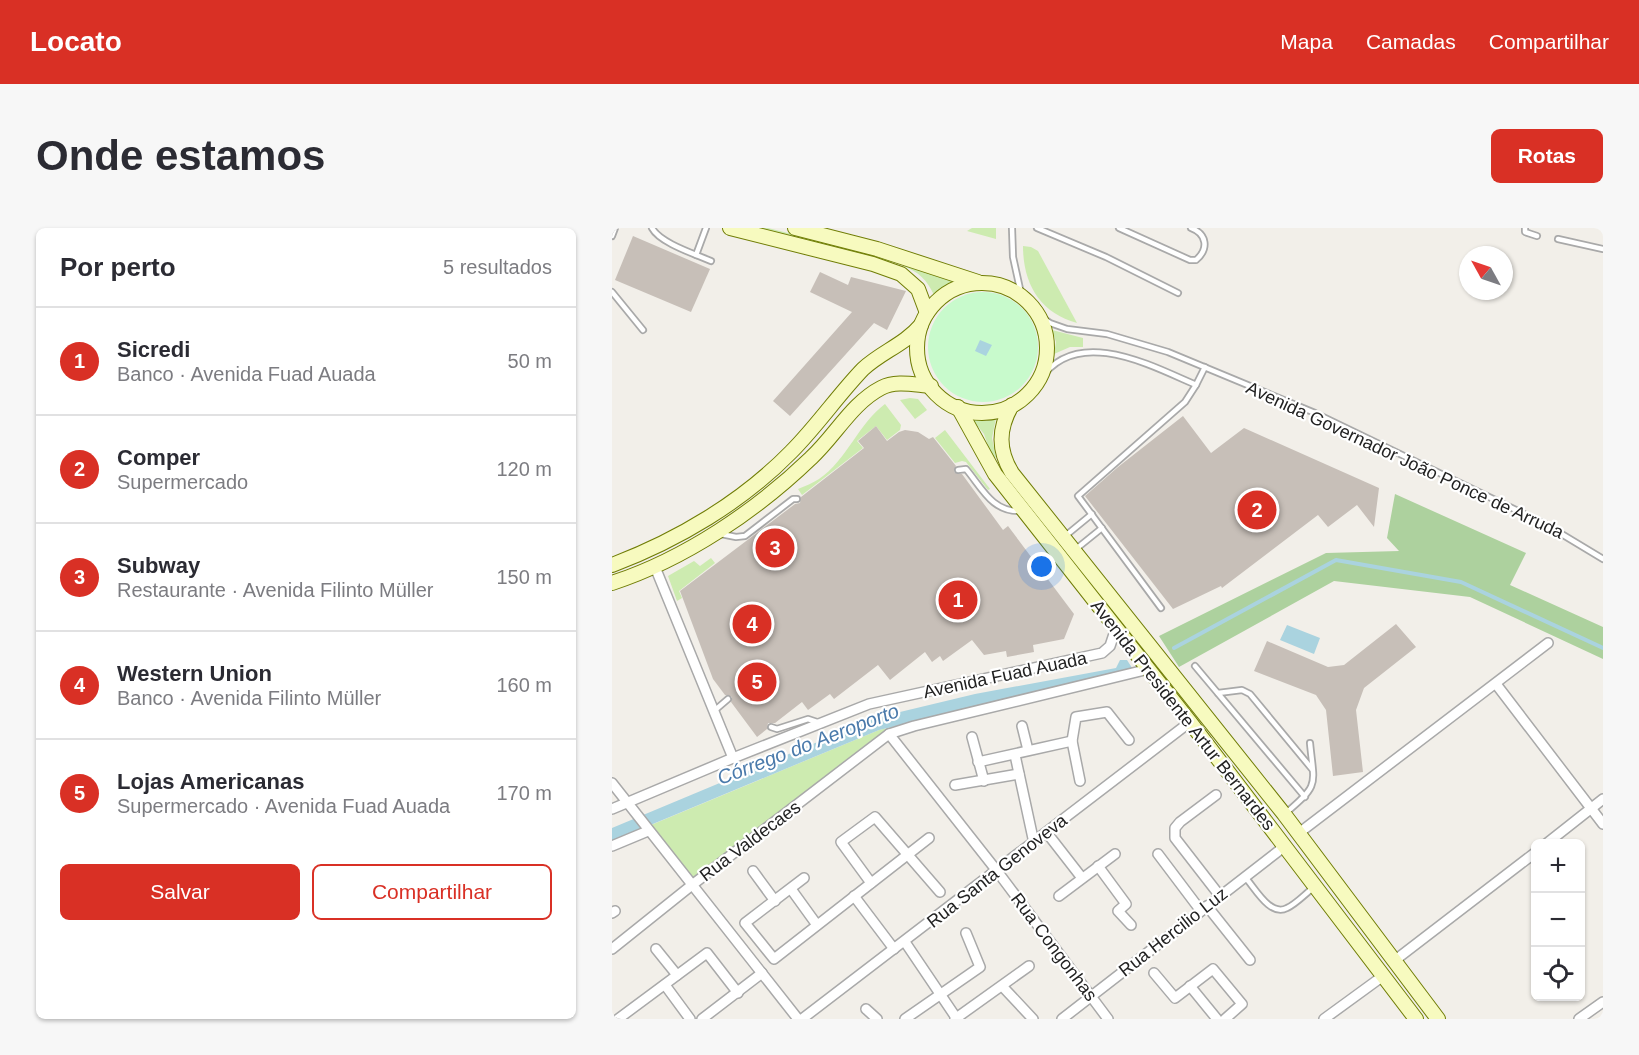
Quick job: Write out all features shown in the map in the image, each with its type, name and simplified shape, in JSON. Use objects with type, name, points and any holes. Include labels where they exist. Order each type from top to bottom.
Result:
[{"type":"main road","points":[[730,228],[873,264],[901,274],[918,289],[925,318],[918,340],[921,367],[931,386],[940,396],[958,407],[971,411],[999,410],[1012,405],[1030,393],[1040,380],[1046,360],[1045,332],[1036,313],[1022,298],[1004,288],[983,284],[877,249],[795,228]]},
{"type":"main road","points":[[612,565],[640,555],[674,537],[759,481],[807,435],[871,362],[901,344],[925,318],[935,302],[949,292],[962,287],[983,284]]},
{"type":"main road","points":[[612,583],[655,567],[756,506],[812,457],[859,405],[874,392],[892,384],[931,386]]},
{"type":"main road","name":"Avenida Presidente Artur Bernardes","points":[[1012,405],[1004,421],[1000,447],[1012,473],[1299,833],[1438,1019]]},
{"type":"main road","name":"Avenida Presidente Artur Bernardes","points":[[958,407],[993,471],[1190,722],[1416,1019]]},
{"type":"street","points":[[655,567],[733,758]]},
{"type":"street","name":"Avenida Fuad Auada","points":[[612,809],[868,704],[1093,657],[1110,646],[1116,628]]},
{"type":"street","points":[[1299,833],[1548,643]]},
{"type":"street","name":"Avenida Fuad Auada","points":[[889,734],[1149,669]]},
{"type":"street","points":[[1496,684],[1603,824]]},
{"type":"street","points":[[1080,781],[1072,741],[1076,717],[1107,712],[1129,740]]},
{"type":"street","name":"Rua Santa Genoveva","points":[[800,1019],[905,942],[1190,722]]},
{"type":"street","points":[[1022,726],[1028,750]]},
{"type":"street","name":"Rua Congonhas","points":[[889,734],[997,871],[1108,1019]]},
{"type":"street","name":"Rua Valdecaes","points":[[612,949],[889,734]]},
{"type":"street","points":[[972,737],[984,782]]},
{"type":"street","points":[[978,762],[1072,741]]},
{"type":"street","points":[[1015,755],[1034,843]]},
{"type":"street","points":[[955,785],[984,782],[1020,774]]},
{"type":"street","points":[[612,783],[800,1019]]},
{"type":"street","points":[[1216,795],[1180,822],[1175,828],[1175,837],[1220,897]]},
{"type":"street","points":[[1551,839],[1603,799]]},
{"type":"street","points":[[871,883],[842,842],[876,817],[940,892]]},
{"type":"street","points":[[612,846],[648,830]]},
{"type":"street","points":[[1047,833],[1082,878]]},
{"type":"street","points":[[804,878],[745,922],[774,959],[929,838]]},
{"type":"street","name":"Rua Hercilio Luz","points":[[1062,1019],[1285,846]]},
{"type":"street","points":[[1059,896],[1115,854]]},
{"type":"street","points":[[1158,854],[1250,960]]},
{"type":"street","points":[[1395,962],[1531,856]]},
{"type":"street","points":[[1098,866],[1126,904],[1118,910],[1131,925]]},
{"type":"street","points":[[753,871],[775,901]]},
{"type":"street","points":[[791,889],[817,925]]},
{"type":"street","points":[[854,896],[894,949]]},
{"type":"street","points":[[905,1019],[980,967],[966,933]]},
{"type":"street","points":[[905,942],[956,1019],[1029,966]]},
{"type":"street","points":[[656,949],[677,975]]},
{"type":"street","points":[[618,1019],[707,953],[738,993]]},
{"type":"street","points":[[1154,973],[1175,999],[1213,969],[1242,1005],[1225,1019]]},
{"type":"street","points":[[702,1019],[762,973]]},
{"type":"street","points":[[1324,1019],[1383,976]]},
{"type":"street","points":[[665,985],[690,1019]]},
{"type":"street","points":[[1002,986],[1033,1019]]},
{"type":"street","points":[[1190,986],[1217,1019]]},
{"type":"street","points":[[1579,1019],[1603,1002]]},
{"type":"street","points":[[866,1009],[877,1019]]},
{"type":"lane","points":[[612,236],[615,228]]},
{"type":"lane","points":[[651,228],[665,241],[711,261]]},
{"type":"lane","points":[[696,255],[705,228]]},
{"type":"lane","points":[[1012,228],[1014,264],[1022,298]]},
{"type":"lane","points":[[1037,228],[1106,257],[1178,292]]},
{"type":"lane","points":[[1119,228],[1190,260],[1196,260],[1205,249],[1205,243],[1204,237],[1191,228]]},
{"type":"lane","points":[[1525,228],[1525,232],[1537,236]]},
{"type":"lane","points":[[1558,239],[1603,249]]},
{"type":"lane","points":[[612,292],[644,330]]},
{"type":"lane","name":"Avenida Governador João Ponce de Arruda","points":[[1036,313],[1050,323],[1067,329],[1131,340],[1205,367],[1316,413],[1545,524],[1603,559]]},
{"type":"lane","points":[[1040,380],[1048,369],[1060,360],[1087,351],[1124,356],[1196,385]]},
{"type":"lane","points":[[1161,608],[1078,496],[1185,402],[1205,367]]},
{"type":"lane","points":[[958,470],[966,469],[997,506],[1011,511],[1023,511]]},
{"type":"lane","points":[[716,531],[733,537],[745,536],[793,498],[797,499]]},
{"type":"lane","points":[[1063,537],[1092,514]]},
{"type":"lane","points":[[1074,551],[1102,528]]},
{"type":"lane","points":[[1195,666],[1305,797]]},
{"type":"lane","points":[[1218,693],[1242,690],[1250,694],[1312,769]]},
{"type":"lane","points":[[714,711],[728,699]]},
{"type":"lane","points":[[771,727],[777,729],[808,719],[820,723]]},
{"type":"lane","points":[[1284,814],[1305,797],[1312,787],[1310,744]]},
{"type":"lane","points":[[1245,877],[1270,907],[1277,910],[1286,909],[1316,886]]},
{"type":"green space","points":[[749,228],[768,228],[892,259],[891,263]]},
{"type":"green space","points":[[972,228],[996,228],[996,239],[967,231]]},
{"type":"green space","points":[[1023,246],[1038,251],[1077,323],[1053,312],[1036,295],[1026,273]]},
{"type":"green space","points":[[904,263],[959,281],[947,285],[934,295],[925,281],[914,271],[903,266]]},
{"type":"green space","points":[[983,292],[1004,296],[1022,308],[1034,326],[1038,347],[1034,368],[1022,386],[1004,398],[983,402],[962,398],[944,386],[932,368],[928,347],[932,326],[944,308],[962,296]]},
{"type":"green space","points":[[1052,330],[1083,338],[1083,347],[1070,347],[1054,354],[1056,342]]},
{"type":"green space","points":[[918,399],[927,410],[915,419],[900,400]]},
{"type":"green space","points":[[885,404],[901,425],[900,430],[887,440],[876,426],[857,441],[863,448],[802,495],[798,489],[829,471],[867,421]]},
{"type":"green space","points":[[996,418],[992,438],[996,457],[993,460],[984,434],[972,419],[985,421]]},
{"type":"green space","points":[[945,430],[990,489],[988,490],[966,462],[955,463],[935,438]]},
{"type":"green space","points":[[1395,494],[1526,553],[1510,585],[1603,627],[1603,659],[1470,597],[1334,581],[1179,667],[1159,636],[1326,553],[1399,551],[1387,538]]},
{"type":"green space","points":[[711,558],[715,563],[679,591],[682,598],[677,601],[668,576],[694,561],[700,566]]},
{"type":"green space","points":[[1134,671],[897,728],[693,879],[651,825],[879,730]]},
{"type":"water","points":[[980,340],[992,345],[986,356],[975,351]]},
{"type":"water","points":[[1287,625],[1320,638],[1314,654],[1280,640]]},
{"type":"water","points":[[1120,660],[1127,660],[1134,671],[879,730],[612,841],[612,828],[875,718],[975,694],[1116,668]]},
{"type":"building","points":[[633,236],[710,269],[691,312],[615,280]]},
{"type":"building","points":[[820,272],[848,285],[851,277],[906,291],[887,330],[874,323],[790,416],[773,401],[852,312],[810,292]]},
{"type":"building","points":[[1183,416],[1211,453],[1244,428],[1379,488],[1374,527],[1357,505],[1328,527],[1318,515],[1222,588],[1221,586],[1173,609],[1085,496]]},
{"type":"building","points":[[876,426],[887,441],[905,430],[918,432],[929,439],[933,437],[956,466],[955,473],[962,474],[1003,530],[1008,526],[1074,614],[1064,639],[1033,645],[1034,652],[1007,657],[1006,651],[984,655],[972,640],[943,661],[940,656],[932,662],[925,652],[890,680],[878,665],[834,699],[830,694],[808,710],[802,702],[775,723],[768,723],[767,729],[757,737],[731,702],[732,697],[725,695],[713,679],[680,591],[795,504],[800,503],[801,497],[864,448],[858,441]]},
{"type":"building","points":[[1396,624],[1416,647],[1364,688],[1356,710],[1363,772],[1333,776],[1326,710],[1316,695],[1254,671],[1267,641],[1328,667],[1344,665]]},
{"type":"waterway","name":"Córrego do Aeroporto","points":[[1174,648],[1336,560],[1461,582],[1603,648]]},
{"type":"place","name":"Comper","points":[[1257,510]]},
{"type":"place","name":"Subway","points":[[775,548]]},
{"type":"place","name":"Sicredi","points":[[958,600]]},
{"type":"place","name":"Western Union","points":[[752,624]]},
{"type":"place","name":"Lojas Americanas","points":[[757,682]]}]
